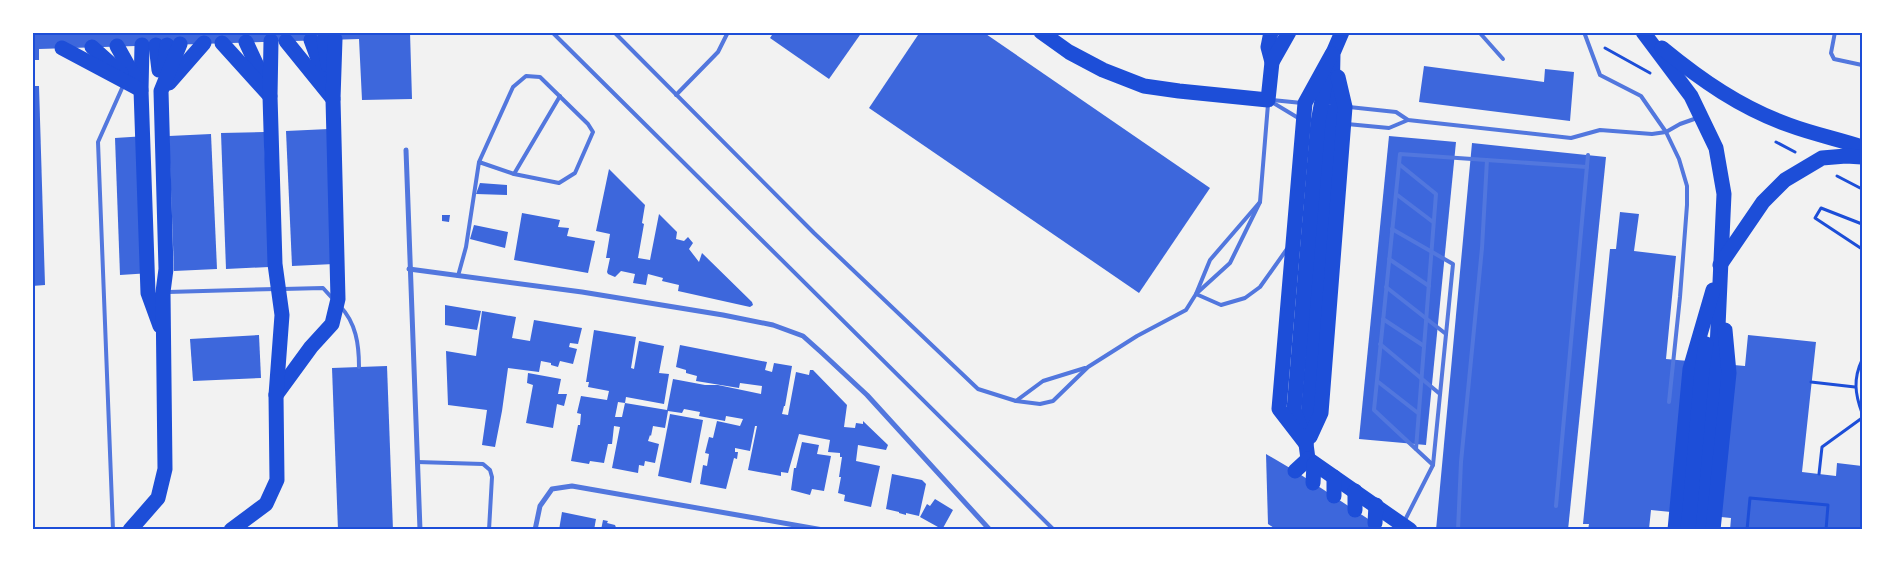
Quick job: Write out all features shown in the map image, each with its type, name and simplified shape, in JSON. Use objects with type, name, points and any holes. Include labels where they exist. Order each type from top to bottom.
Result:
[{"type":"highway","points":[[1041,32],[1069,52],[1103,70],[1144,86],[1268,100],[1272,62],[1268,47],[1271,32]]},
{"type":"highway","points":[[1272,62],[1288,32]]},
{"type":"highway","points":[[1313,483],[1310,456],[1325,105],[1333,53],[1342,32]]},
{"type":"highway","points":[[1643,32],[1691,96],[1716,148],[1724,194],[1716,371],[1700,530]]},
{"type":"highway","points":[[1643,32],[1696,76],[1741,104],[1789,125],[1862,147]]},
{"type":"highway","points":[[239,528],[266,504],[277,480],[276,395],[282,315],[275,264],[270,96],[279,41]]},
{"type":"highway","points":[[270,96],[279,41]]},
{"type":"highway","points":[[270,96],[279,41]]},
{"type":"highway","points":[[276,395],[311,347],[332,324],[337,303],[338,276],[333,99],[279,41]]},
{"type":"highway","points":[[279,41],[333,99]]},
{"type":"highway","points":[[279,41],[333,99]]},
{"type":"highway","points":[[62,48],[137,55]]},
{"type":"highway","points":[[1333,53],[1324,122],[1293,241],[1279,409],[1310,456],[1334,477],[1376,505],[1401,526]]},
{"type":"highway","points":[[137,55],[141,90],[148,293],[164,336]]},
{"type":"highway","points":[[137,55],[141,90]]},
{"type":"highway","points":[[130,530],[158,498],[165,469],[163,292],[166,269],[161,91],[137,55]]},
{"type":"highway","points":[[137,55],[161,91]]},
{"type":"highway","points":[[137,55],[161,91]]},
{"type":"highway","points":[[1675,530],[1690,369],[1720,266],[1763,202],[1785,180],[1822,158],[1862,157]]},
{"type":"highway","points":[[1688,530],[1702,370],[1720,266]]},
{"type":"highway","points":[[1713,530],[1729,373],[1720,266]]},
{"type":"highway","points":[[1295,471],[1310,456]]},
{"type":"highway","points":[[1334,477],[1334,496]]},
{"type":"highway","points":[[1355,491],[1355,510]]},
{"type":"highway","points":[[1375,523],[1376,505]]},
{"type":"street","points":[[406,150],[420,530]]},
{"type":"street","points":[[409,269],[582,292],[723,315],[773,325],[802,336],[867,395],[990,530]]},
{"type":"street","points":[[535,530],[540,506],[552,489],[572,486],[823,530]]},
{"type":"lane","points":[[552,32],[1054,530]]},
{"type":"lane","points":[[614,32],[814,233],[978,389],[1016,401],[1040,404],[1053,401],[1088,367],[1137,336],[1186,310],[1196,294],[1210,260],[1260,202]]},
{"type":"lane","points":[[676,95],[718,52],[728,32]]},
{"type":"lane","points":[[1479,32],[1503,59]]},
{"type":"lane","points":[[1584,32],[1600,76],[1641,96],[1666,132],[1679,159],[1687,186],[1681,279],[1669,402]]},
{"type":"lane","points":[[1835,32],[1831,54],[1834,59],[1862,65]]},
{"type":"lane","points":[[114,530],[98,142],[137,55]]},
{"type":"lane","points":[[458,276],[466,247],[479,162],[512,87],[526,76],[540,77],[588,124],[593,132],[574,173],[558,183],[514,174],[479,162]]},
{"type":"lane","points":[[514,174],[560,96]]},
{"type":"lane","points":[[1268,100],[1396,112],[1408,120],[1571,138],[1600,130],[1652,134],[1666,132],[1701,116]]},
{"type":"lane","points":[[1268,100],[1324,122],[1389,128],[1408,120]]},
{"type":"lane","points":[[1196,294],[1230,263],[1260,202],[1268,100]]},
{"type":"lane","points":[[1433,465],[1374,410],[1400,154],[1587,167]]},
{"type":"lane","points":[[1556,506],[1588,155]]},
{"type":"lane","points":[[1458,530],[1461,462],[1482,248],[1487,160]]},
{"type":"lane","points":[[1399,164],[1436,194],[1416,449]]},
{"type":"lane","points":[[1396,194],[1433,222]]},
{"type":"lane","points":[[1392,230],[1452,264],[1433,465],[1401,526]]},
{"type":"lane","points":[[1196,294],[1221,305],[1245,298],[1260,287],[1293,241]]},
{"type":"lane","points":[[1389,259],[1429,286]]},
{"type":"lane","points":[[148,293],[323,288],[347,313],[359,343],[359,367]]},
{"type":"lane","points":[[1386,288],[1446,334]]},
{"type":"lane","points":[[1383,319],[1424,346]]},
{"type":"lane","points":[[1380,344],[1440,394]]},
{"type":"lane","points":[[1016,401],[1043,381],[1088,367]]},
{"type":"lane","points":[[1377,381],[1418,413]]},
{"type":"lane","points":[[417,462],[483,464],[490,470],[492,477],[489,530]]},
{"type":"path","points":[[1862,224],[1821,208],[1816,218],[1862,249]]},
{"type":"path","points":[[1862,360],[1856,374],[1855,387],[1862,413]]},
{"type":"path","points":[[1812,382],[1855,387]]},
{"type":"path","points":[[1819,474],[1822,447],[1862,418]]},
{"type":"path","points":[[1747,530],[1750,498],[1828,505],[1826,530]]},
{"type":"building","points":[[32,32],[410,32],[412,99],[362,100],[359,39],[39,49],[39,60],[32,60]]},
{"type":"building","points":[[774,32],[862,32],[829,79],[770,38]]},
{"type":"building","points":[[920,32],[983,32],[1210,188],[1139,293],[869,108]]},
{"type":"building","points":[[1424,66],[1544,82],[1545,69],[1574,72],[1570,121],[1419,102]]},
{"type":"building","points":[[32,86],[39,86],[45,285],[32,286]]},
{"type":"building","points":[[329,129],[334,264],[292,266],[286,131]]},
{"type":"building","points":[[264,132],[269,267],[226,269],[221,133]]},
{"type":"building","points":[[211,134],[217,269],[174,271],[169,136]]},
{"type":"building","points":[[146,136],[151,273],[120,275],[115,138]]},
{"type":"building","points":[[1389,136],[1456,142],[1426,445],[1359,439]]},
{"type":"building","points":[[1472,143],[1606,157],[1568,530],[1436,530]]},
{"type":"building","points":[[609,169],[645,205],[638,258],[650,260],[659,214],[677,232],[676,239],[684,241],[688,237],[693,243],[689,249],[699,262],[702,253],[753,305],[750,307],[678,291],[679,285],[662,281],[663,278],[648,274],[646,285],[633,283],[635,274],[621,271],[615,277],[608,274],[610,258],[606,258],[610,234],[596,231]]},
{"type":"building","points":[[480,183],[507,185],[507,195],[476,194]]},
{"type":"building","points":[[1620,212],[1639,214],[1634,251],[1676,256],[1666,359],[1745,366],[1748,335],[1816,342],[1802,472],[1836,476],[1837,463],[1862,466],[1862,530],[1730,530],[1731,518],[1651,510],[1649,529],[1588,530],[1589,524],[1583,524],[1610,249],[1616,249]]},
{"type":"building","points":[[522,213],[560,220],[558,227],[569,228],[567,236],[595,241],[588,273],[514,260]]},
{"type":"building","points":[[442,215],[450,215],[449,222],[442,221]]},
{"type":"building","points":[[474,225],[508,232],[505,248],[470,239]]},
{"type":"building","points":[[445,305],[481,311],[477,330],[445,325]]},
{"type":"building","points":[[482,311],[516,317],[512,338],[530,341],[534,320],[582,328],[578,344],[570,343],[569,347],[577,349],[573,364],[560,361],[558,367],[541,361],[539,372],[508,368],[495,447],[482,445],[487,410],[448,405],[446,351],[476,356]]},
{"type":"building","points":[[594,330],[636,337],[631,368],[634,369],[639,341],[664,346],[659,373],[669,374],[664,404],[626,397],[625,403],[667,410],[673,379],[705,385],[718,385],[761,394],[762,386],[740,383],[739,388],[696,381],[697,376],[686,373],[686,370],[676,367],[680,345],[767,362],[765,370],[772,372],[774,363],[792,366],[782,414],[788,415],[796,372],[809,375],[810,370],[813,370],[847,405],[844,427],[855,428],[856,423],[863,424],[863,421],[888,445],[886,450],[858,445],[856,461],[880,466],[871,507],[844,501],[845,495],[838,493],[842,457],[840,457],[840,453],[828,452],[830,440],[799,434],[788,473],[781,472],[781,476],[748,470],[757,426],[755,426],[750,451],[735,448],[735,452],[738,452],[737,459],[734,458],[726,489],[700,484],[703,465],[707,466],[709,454],[705,453],[709,437],[713,438],[717,421],[740,426],[743,419],[726,416],[725,421],[699,416],[700,412],[684,409],[682,413],[668,411],[665,428],[653,426],[648,441],[659,444],[655,463],[645,461],[644,466],[639,465],[638,473],[612,468],[620,427],[614,426],[612,444],[608,444],[604,463],[590,461],[589,464],[571,461],[578,425],[580,425],[581,414],[577,413],[581,396],[607,400],[609,391],[588,387],[589,382],[586,382]],"holes":[[[618,402],[625,403],[622,417],[615,417]]]},
{"type":"building","points":[[259,335],[261,378],[193,381],[190,339]]},
{"type":"building","points":[[387,366],[393,530],[338,530],[332,368]]},
{"type":"building","points":[[528,373],[561,379],[558,394],[567,394],[564,406],[557,404],[553,428],[526,423],[533,385],[527,383]]},
{"type":"building","points":[[670,414],[703,420],[691,483],[658,476]]},
{"type":"building","points":[[802,442],[819,445],[817,454],[831,456],[824,491],[812,489],[810,495],[791,490],[794,468],[796,468]]},
{"type":"building","points":[[1266,454],[1385,530],[1277,530],[1268,524]]},
{"type":"building","points":[[892,474],[922,480],[926,484],[919,516],[906,513],[906,515],[886,509]]},
{"type":"building","points":[[935,499],[953,510],[943,528],[920,517],[927,504],[930,506]]},
{"type":"building","points":[[562,512],[596,519],[594,530],[559,530]]},
{"type":"building","points":[[603,520],[615,525],[617,530],[601,530]]}]
